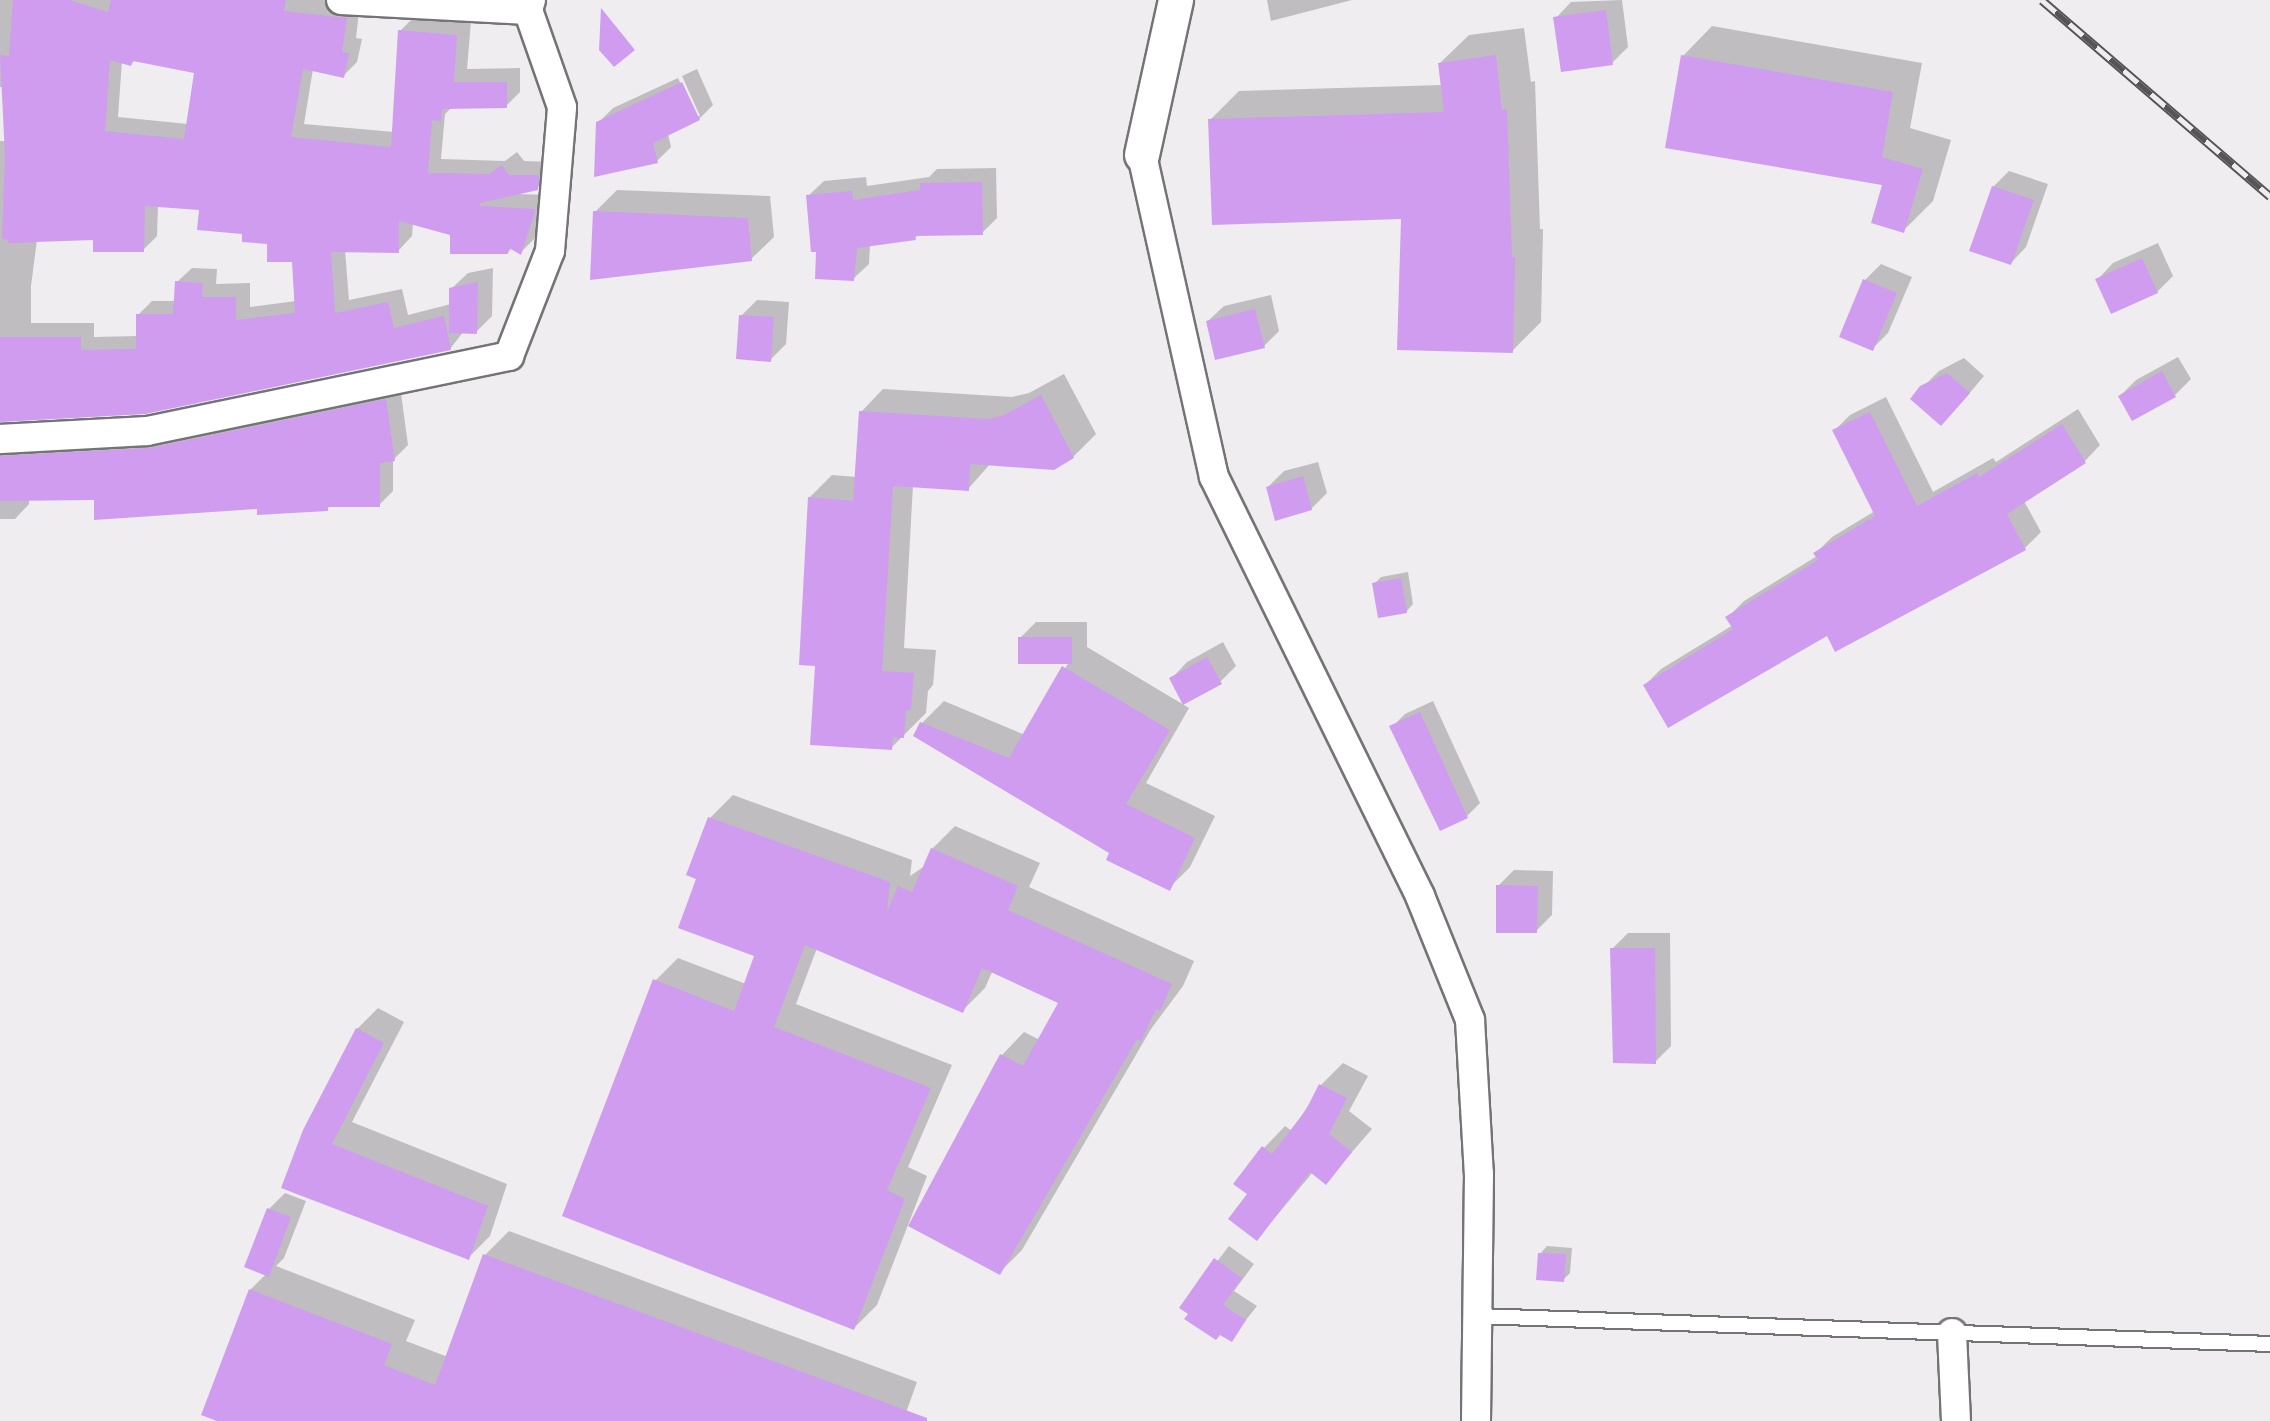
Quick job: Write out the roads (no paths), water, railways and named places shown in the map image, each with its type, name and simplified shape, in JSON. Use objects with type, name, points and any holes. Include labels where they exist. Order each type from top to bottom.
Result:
[{"type":"street","points":[[0,439],[147,431],[509,356],[550,251],[562,107],[529,5],[341,0]]},
{"type":"street","points":[[1176,0],[1142,155],[1214,477],[1420,896],[1470,1020],[1479,1174],[1476,1421]]},
{"type":"street","points":[[1952,1333],[1956,1421]]},
{"type":"lane","points":[[1477,1316],[2270,1344]]},
{"type":"railway","points":[[2042,0],[2270,196]]}]
